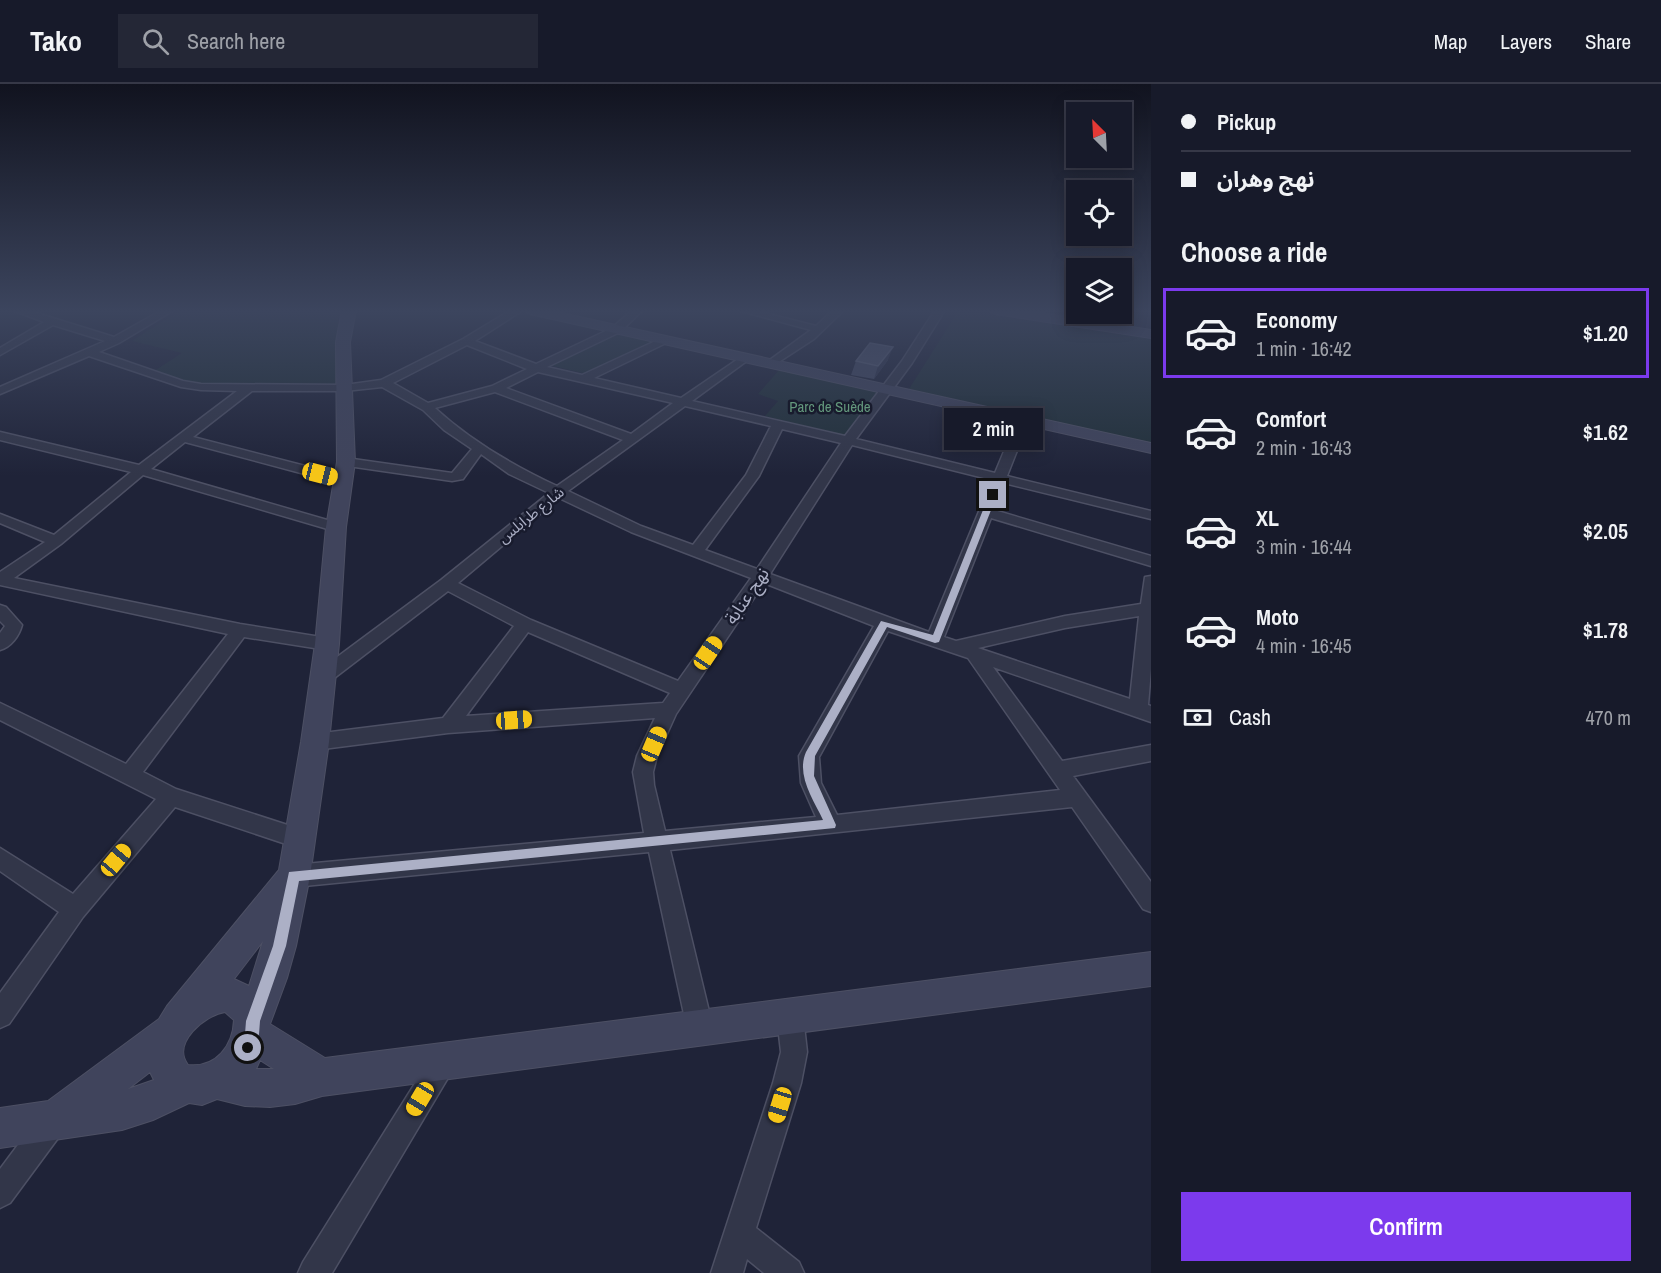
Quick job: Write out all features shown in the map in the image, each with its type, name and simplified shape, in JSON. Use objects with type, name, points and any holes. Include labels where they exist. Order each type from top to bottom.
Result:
[{"type":"street","points":[[0,391],[58,365]]},
{"type":"street","points":[[127,365],[180,384],[248,389],[345,388],[384,383],[419,365]]},
{"type":"street","points":[[0,1128],[53,1122],[122,1110],[153,1101],[201,1082],[240,1060],[279,946],[294,876],[298,838],[315,742],[327,644],[336,527],[344,471],[344,365]]},
{"type":"street","points":[[530,365],[1151,515]]},
{"type":"street","points":[[427,407],[496,388],[541,365]]},
{"type":"street","points":[[586,378],[612,365]]},
{"type":"street","name":"شارع طرابلس","points":[[322,677],[447,584],[556,493],[734,365]]},
{"type":"street","points":[[778,365],[1151,447]]},
{"type":"street","name":"نهج عنابة","points":[[700,1028],[655,840],[643,772],[647,756],[668,710],[760,577],[874,403],[888,388],[903,365]]},
{"type":"street","points":[[384,383],[427,407],[448,427],[478,449],[556,493],[636,529],[884,623],[1145,712],[1151,581]]},
{"type":"street","points":[[496,388],[633,439]]},
{"type":"street","points":[[0,580],[56,541],[141,470],[248,389]]},
{"type":"street","points":[[935,639],[1023,420]]},
{"type":"street","points":[[696,551],[752,476],[778,424]]},
{"type":"street","points":[[0,436],[141,470],[336,527]]},
{"type":"street","points":[[183,438],[344,471],[452,477],[458,476],[478,449]]},
{"type":"street","points":[[987,512],[1151,561]]},
{"type":"street","points":[[0,518],[56,541]]},
{"type":"street","points":[[0,580],[240,630],[327,644]]},
{"type":"street","points":[[447,584],[525,624],[682,691]]},
{"type":"street","points":[[966,650],[1065,622],[1149,608]]},
{"type":"street","points":[[0,612],[14,626],[12,632],[0,644]]},
{"type":"street","points":[[831,825],[808,776],[809,756],[884,623]]},
{"type":"street","points":[[448,725],[525,624]]},
{"type":"street","points":[[128,776],[240,630]]},
{"type":"street","points":[[966,650],[1078,797],[1151,901]]},
{"type":"street","points":[[315,742],[448,725],[668,710]]},
{"type":"street","points":[[0,711],[171,796],[298,838]]},
{"type":"street","points":[[1058,770],[1151,753]]},
{"type":"street","points":[[0,1015],[75,909],[171,796]]},
{"type":"street","points":[[1078,797],[831,825],[294,876],[179,1022],[167,1043],[167,1065],[171,1074],[201,1082],[268,1090],[298,1086],[322,1077],[1151,969]]},
{"type":"street","points":[[0,858],[75,909]]},
{"type":"street","points":[[0,1193],[53,1122],[179,1022],[200,1001],[214,995],[228,994],[240,998],[246,1004],[253,1027],[322,1077]]},
{"type":"street","points":[[727,1273],[787,1083],[794,1052],[790,1017]]},
{"type":"street","points":[[314,1273],[444,1061]]},
{"type":"street","points":[[740,1233],[788,1273]]},
{"type":"green space","points":[[163,365],[338,365],[338,385],[207,387],[151,373]]},
{"type":"green space","points":[[551,365],[615,365],[595,376]]},
{"type":"green space","points":[[924,365],[1151,365],[1151,443],[909,389]]},
{"type":"green space","name":"Parc de Suède","points":[[779,370],[882,393],[853,438],[765,416],[778,401],[758,394]]},
{"type":"route","points":[[248,1048],[253,1021],[270,978],[279,946],[294,876],[831,825],[808,776],[809,756],[884,623],[935,639],[993,495]]}]
